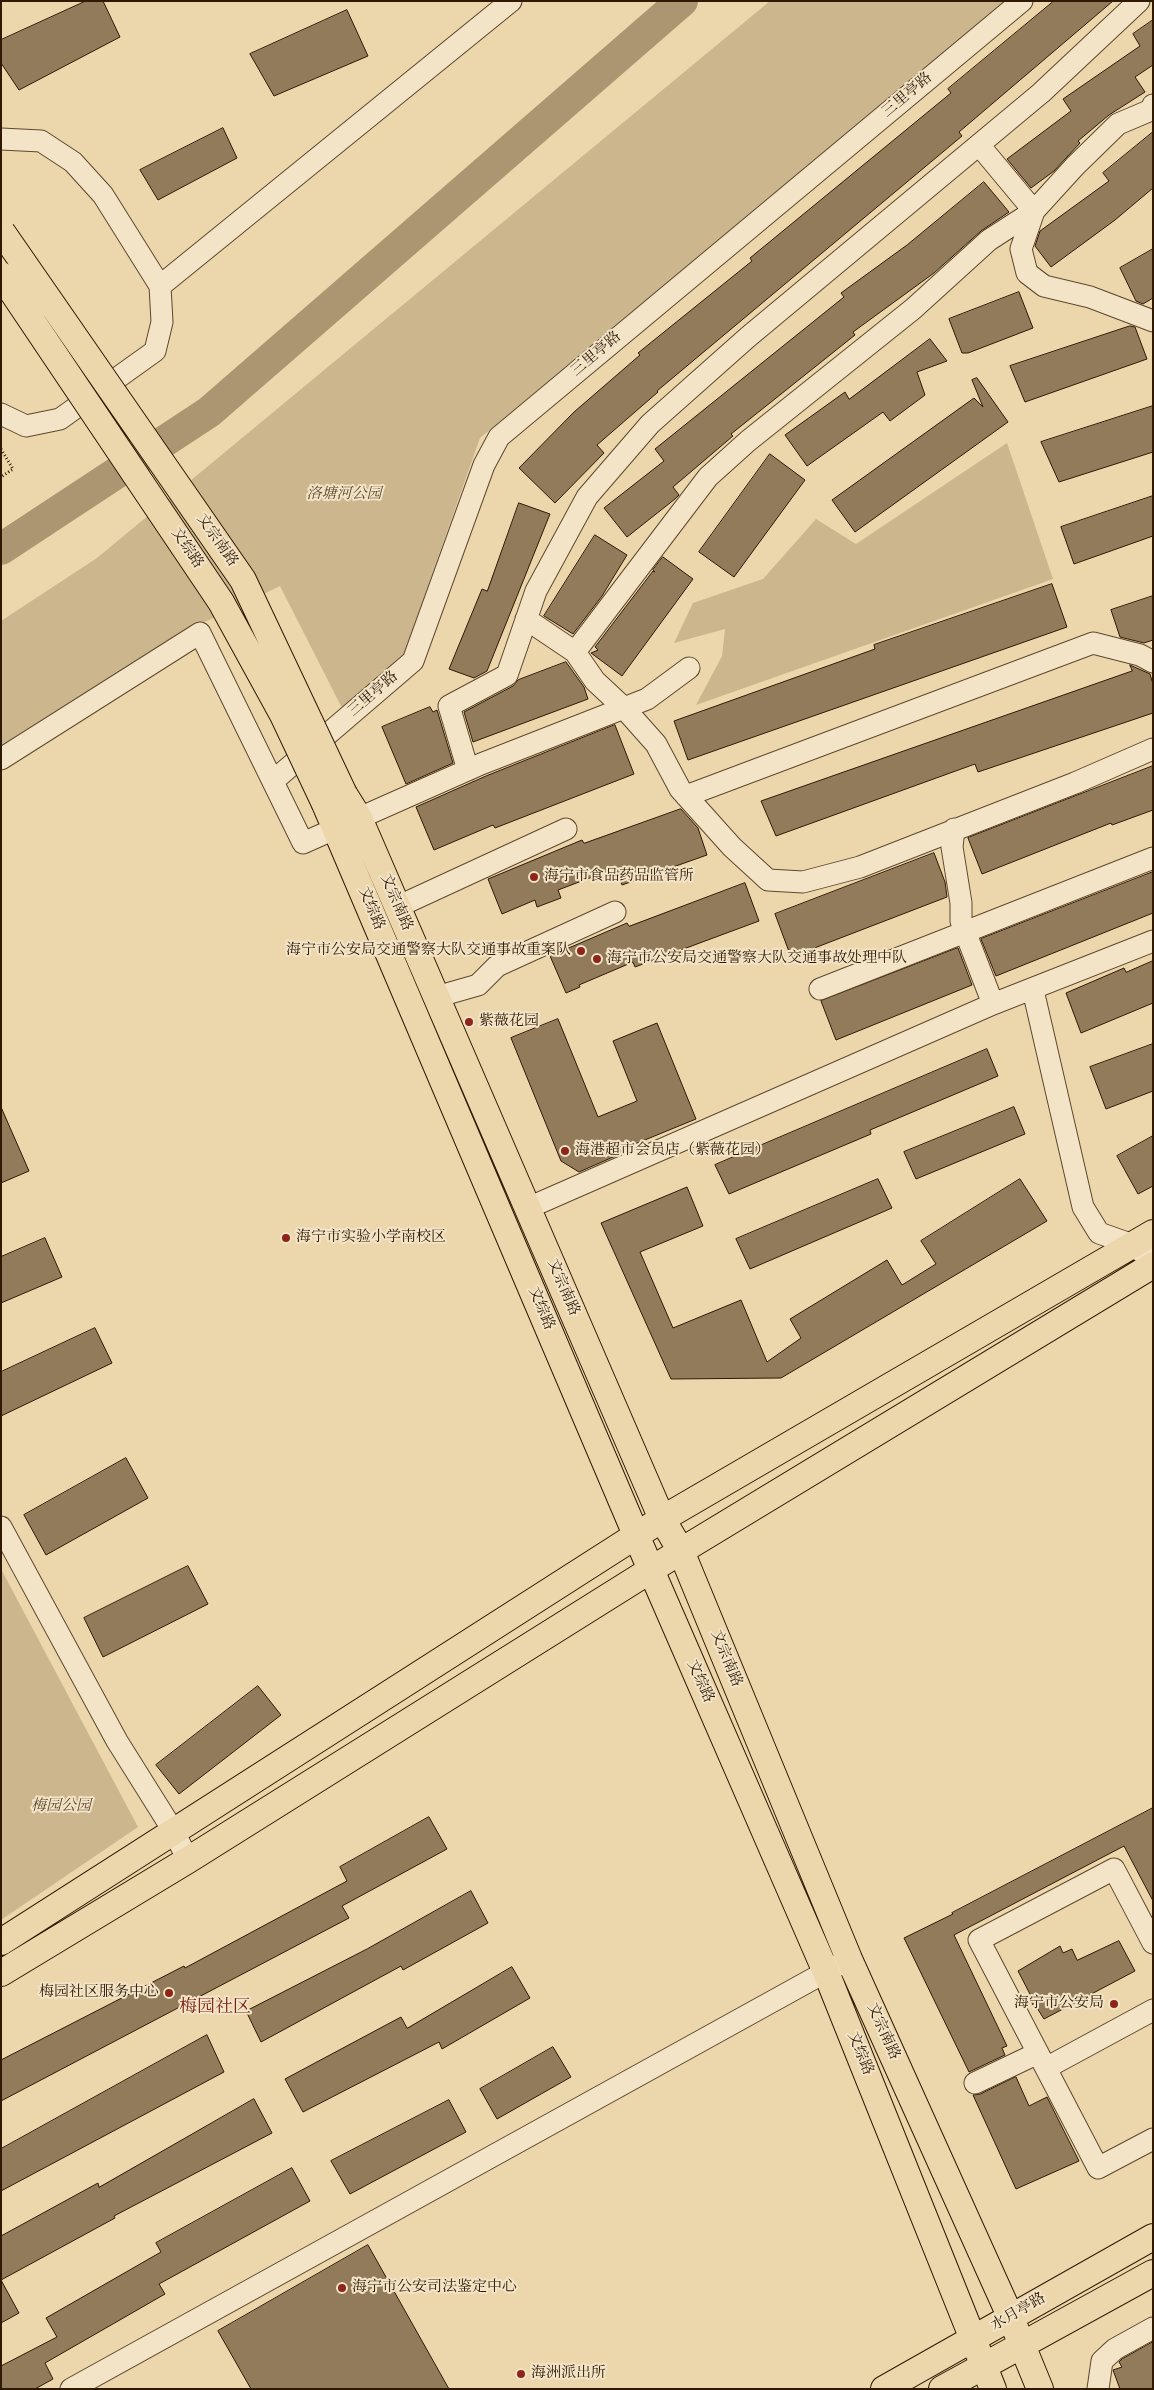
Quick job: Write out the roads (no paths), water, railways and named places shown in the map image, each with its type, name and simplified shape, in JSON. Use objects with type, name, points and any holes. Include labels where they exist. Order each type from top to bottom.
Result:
[{"type":"main road","name":"文宗南路","points":[[2,232],[242,580],[335,799],[347,824],[397,907],[662,1519],[681,1551],[849,1959],[1040,2389]]},
{"type":"main road","name":"文综路","points":[[1,275],[221,602],[283,714],[335,799]]},
{"type":"main road","name":"文综路","points":[[347,824],[636,1535],[826,1972],[988,2377]]},
{"type":"main road","points":[[1,1942],[662,1519],[1146,1246]]},
{"type":"main road","points":[[1,1972],[188,1860],[681,1551],[1153,1265]]},
{"type":"main road","name":"水月亭路","points":[[884,2389],[1153,2237]]},
{"type":"main road","name":"水月亭路","points":[[942,2389],[988,2377],[1022,2345],[1153,2273]]},
{"type":"street","points":[[160,286],[511,1]]},
{"type":"street","name":"三里亭路","points":[[273,781],[394,680],[412,661],[484,465],[499,437],[1022,1]]},
{"type":"street","points":[[468,770],[449,706],[508,675],[536,591],[587,497],[650,424],[748,337],[1041,93],[1139,1]]},
{"type":"street","points":[[575,652],[708,477],[748,441],[913,309],[989,240],[1034,211],[1075,166],[1118,124],[1151,110],[1153,105]]},
{"type":"street","points":[[1,139],[41,141],[73,162],[103,195],[160,286],[162,322],[155,351],[60,419],[26,426],[1,414]]},
{"type":"street","points":[[979,145],[1034,211]]},
{"type":"street","points":[[1034,211],[1021,248],[1027,273],[1044,286],[1090,297],[1153,321]]},
{"type":"street","points":[[526,619],[575,652],[595,680],[624,708],[656,744],[680,789],[732,847],[768,880],[803,882],[860,867],[1075,783],[1153,749]]},
{"type":"street","points":[[1,759],[200,633],[303,843],[468,770],[646,699],[689,668]]},
{"type":"street","points":[[686,796],[1093,643],[1140,655],[1153,662]]},
{"type":"street","points":[[954,829],[952,847],[961,903],[961,920],[993,1004]]},
{"type":"street","points":[[397,907],[492,862],[566,830]]},
{"type":"street","points":[[820,989],[1153,858]]},
{"type":"street","points":[[436,997],[478,985],[497,966],[615,912]]},
{"type":"street","points":[[528,1208],[993,1004],[1033,990],[1153,941]]},
{"type":"street","points":[[1033,990],[1083,1207],[1099,1233],[1146,1246]]},
{"type":"street","points":[[1,1527],[117,1741],[174,1832],[188,1860]]},
{"type":"street","points":[[1153,1944],[1114,1869],[979,1940],[1098,2168],[1153,2139]]},
{"type":"street","points":[[71,2389],[849,1959]]},
{"type":"street","points":[[975,2083],[1042,2060],[1153,2010]]},
{"type":"street","points":[[1098,2389],[1102,2361],[1115,2349],[1153,2328]]},
{"type":"waterway","points":[[1,549],[209,412],[682,1]]},
{"type":"place","name":"海宁市食品药品监管所","points":[[534,877]]},
{"type":"place","name":"海宁市公安局交通警察大队交通事故重案队","points":[[581,951]]},
{"type":"place","name":"海宁市公安局交通警察大队交通事故处理中队","points":[[597,959]]},
{"type":"place","name":"紫薇花园","points":[[469,1022]]},
{"type":"place","name":"海港超市会员店（紫薇花园）","points":[[565,1151]]},
{"type":"place","name":"海宁市实验小学南校区","points":[[286,1238]]},
{"type":"place","name":"梅园社区服务中心","points":[[169,1993]]},
{"type":"place","name":"海宁市公安局","points":[[1114,2004]]},
{"type":"place","name":"海宁市公安司法鉴定中心","points":[[342,2288]]},
{"type":"place","name":"海洲派出所","points":[[521,2374]]},
{"type":"district","name":"梅园社区","points":[[215,2009]]},
{"type":"park label","name":"洛塘河公园","points":[[344,495]]},
{"type":"park label","name":"梅园公园","points":[[61,1807]]}]
